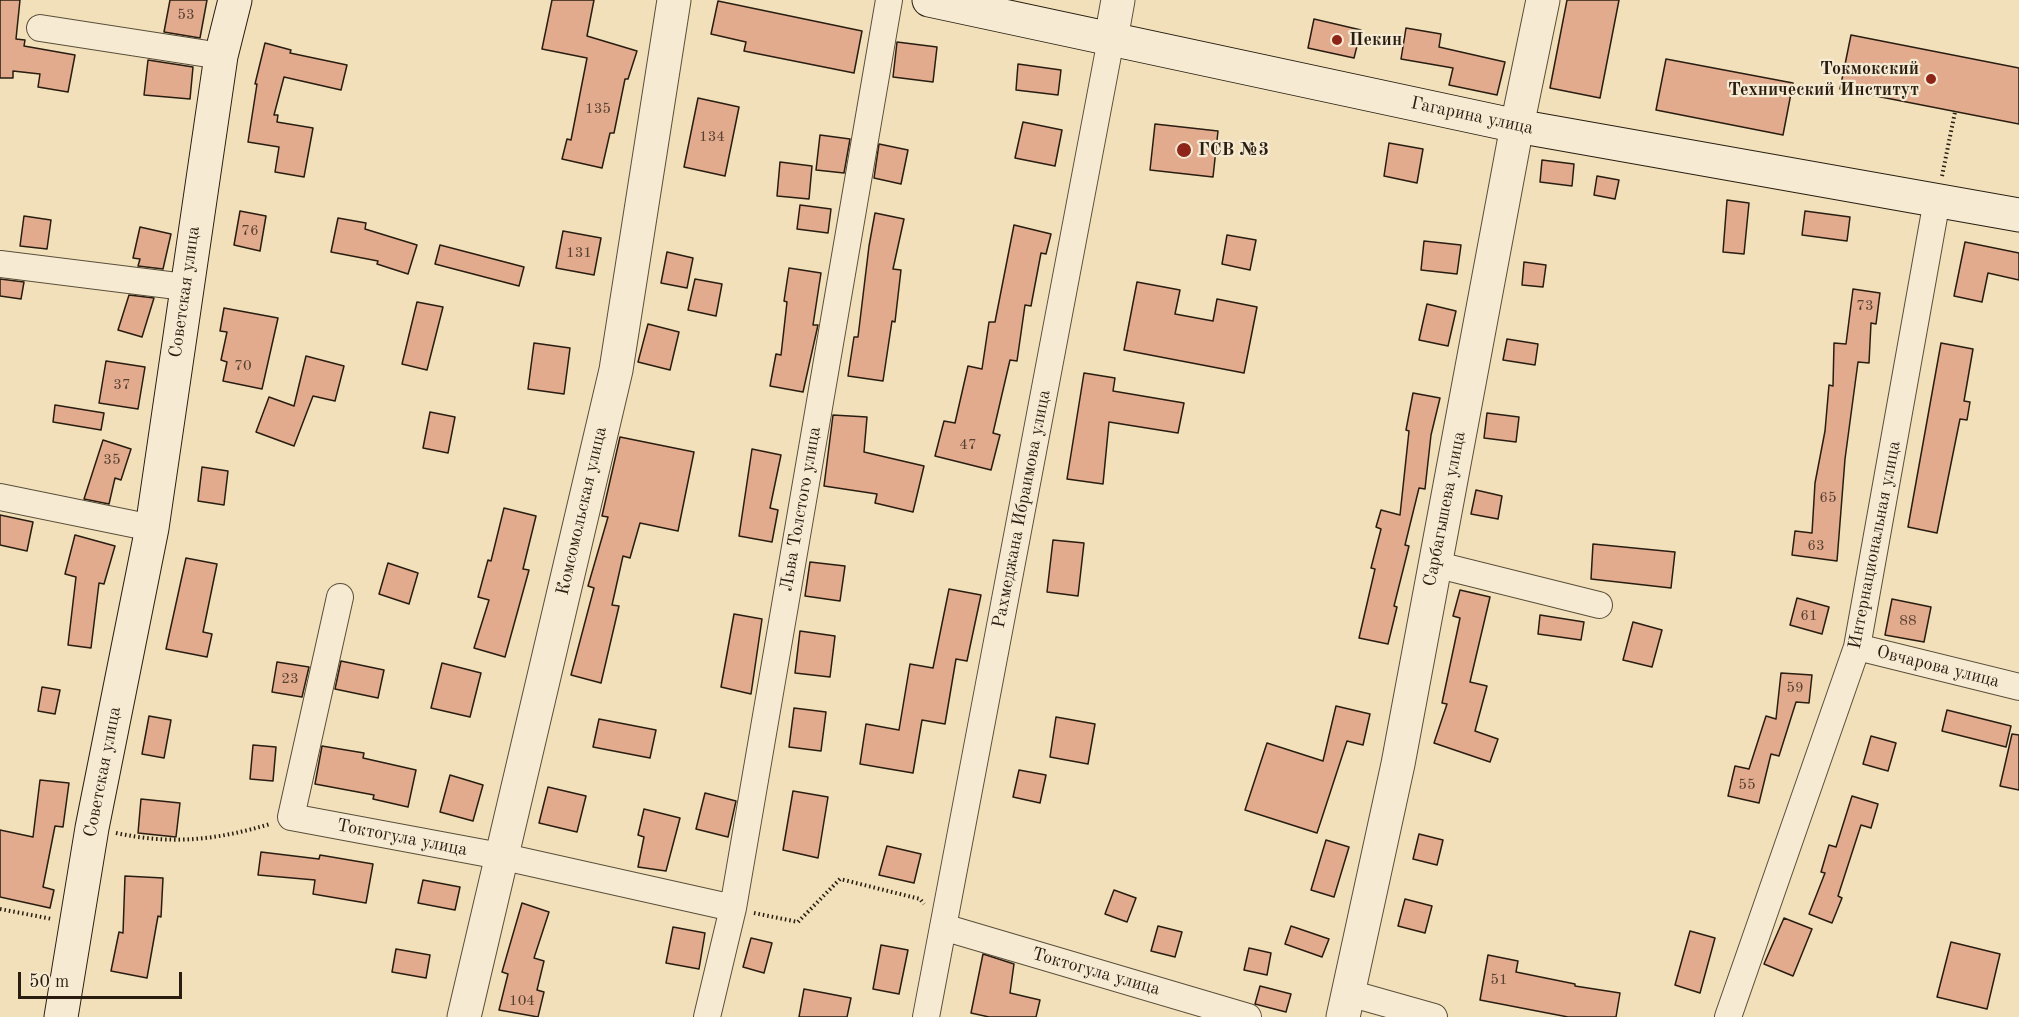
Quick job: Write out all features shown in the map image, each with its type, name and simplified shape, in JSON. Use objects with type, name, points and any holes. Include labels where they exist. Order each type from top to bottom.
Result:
[{"type":"main road","name":"Советская улица","points":[[61,1017],[92,828],[152,528],[185,287],[221,56],[235,0]]},
{"type":"main road","name":"Комсомольская улица","points":[[464,1017],[616,370],[674,0]]},
{"type":"main road","name":"Гагарина улица","points":[[929,0],[1517,126],[2019,215]]},
{"type":"main road","name":"Рахмеджана Ибраимова улица","points":[[1111,39],[1118,0]]},
{"type":"main road","name":"Сарбагышева улица","points":[[1346,1005],[1398,764],[1517,126],[1543,0]]},
{"type":"street","name":"Льва Толстого улица","points":[[707,1017],[733,908],[889,0]]},
{"type":"street","points":[[40,28],[221,56]]},
{"type":"street","name":"Рахмеджана Ибраимова улица","points":[[926,1017],[1111,39]]},
{"type":"street","name":"Интернациональная улица","points":[[1728,1017],[1857,647],[1937,200]]},
{"type":"street","points":[[0,264],[185,287]]},
{"type":"street","points":[[0,497],[152,528]]},
{"type":"street","points":[[1434,564],[1599,605]]},
{"type":"street","points":[[291,818],[340,597]]},
{"type":"street","name":"Овчарова улица","points":[[1857,647],[2019,687]]},
{"type":"street","name":"Токтогула улица","points":[[291,818],[500,856],[733,908]]},
{"type":"street","name":"Токтогула улица","points":[[943,927],[1248,1017]]},
{"type":"street","points":[[1346,1005],[1434,1017]]},
{"type":"path","points":[[1937,200],[1955,111]]},
{"type":"path","points":[[92,828],[136,837],[189,842],[209,836],[226,837],[291,818]]},
{"type":"path","points":[[733,908],[798,922],[840,879],[920,899],[943,927]]},
{"type":"path","points":[[0,909],[75,923]]},
{"type":"building","points":[[0,0],[20,0],[16,39],[25,40],[24,46],[75,55],[68,92],[38,87],[40,74],[13,71],[13,78],[0,78]]},
{"type":"building","points":[[170,0],[207,0],[200,38],[164,32]]},
{"type":"building","points":[[552,0],[594,0],[587,36],[637,51],[628,79],[625,79],[614,133],[610,133],[602,168],[562,159],[567,139],[571,140],[587,58],[542,49]]},
{"type":"building","points":[[1567,0],[1619,0],[1600,98],[1550,88]]},
{"type":"building","points":[[718,1],[862,31],[854,73],[744,51],[746,42],[711,34]]},
{"type":"building","points":[[1314,19],[1361,30],[1354,58],[1308,48]]},
{"type":"building","points":[[1406,28],[1441,34],[1439,47],[1505,62],[1497,95],[1449,85],[1453,68],[1401,59]]},
{"type":"building","name":"Токмокский Технический Институт","points":[[1851,35],[2019,68],[2019,124],[1840,89]]},
{"type":"building","points":[[897,42],[937,47],[933,82],[893,77]]},
{"type":"building","points":[[265,43],[291,50],[290,53],[347,65],[341,90],[284,77],[274,115],[278,115],[277,122],[313,128],[304,177],[275,172],[279,147],[248,142],[257,84],[255,84]]},
{"type":"building","points":[[1666,59],[1793,83],[1783,135],[1656,110]]},
{"type":"building","points":[[148,60],[193,67],[190,99],[144,95]]},
{"type":"building","points":[[1018,64],[1061,70],[1058,95],[1016,90]]},
{"type":"building","points":[[698,98],[739,107],[725,176],[684,167]]},
{"type":"building","points":[[1023,122],[1062,130],[1055,166],[1015,158]]},
{"type":"building","name":"ГСВ №3","points":[[1155,124],[1218,131],[1213,177],[1150,170]]},
{"type":"building","points":[[820,135],[850,139],[844,173],[816,170]]},
{"type":"building","points":[[1389,143],[1423,149],[1417,183],[1384,176]]},
{"type":"building","points":[[879,144],[908,150],[901,184],[874,178]]},
{"type":"building","points":[[1542,160],[1574,164],[1572,186],[1540,182]]},
{"type":"building","points":[[780,162],[812,166],[809,199],[777,196]]},
{"type":"building","points":[[1597,176],[1619,180],[1615,199],[1594,195]]},
{"type":"building","points":[[1727,200],[1749,203],[1744,254],[1723,252]]},
{"type":"building","points":[[800,205],[831,209],[828,233],[797,229]]},
{"type":"building","points":[[240,211],[266,216],[260,251],[234,245]]},
{"type":"building","points":[[1805,211],[1850,217],[1847,241],[1802,235]]},
{"type":"building","points":[[875,213],[904,219],[893,269],[901,270],[895,322],[892,321],[883,381],[848,376],[854,337],[858,337]]},
{"type":"building","points":[[24,216],[51,220],[47,249],[20,246]]},
{"type":"building","points":[[338,218],[366,223],[365,229],[417,245],[408,274],[377,264],[378,261],[331,252]]},
{"type":"building","points":[[1014,225],[1051,234],[1046,254],[1041,253],[1031,306],[1025,305],[1017,361],[1010,360],[993,433],[1000,435],[991,470],[935,456],[944,421],[955,423],[968,366],[982,369],[989,322],[995,322]]},
{"type":"building","points":[[140,227],[171,234],[163,269],[138,266],[140,259],[133,258]]},
{"type":"building","points":[[563,231],[601,238],[594,275],[556,268]]},
{"type":"building","points":[[1227,235],[1256,240],[1250,270],[1222,264]]},
{"type":"building","points":[[1424,241],[1461,245],[1457,274],[1421,270]]},
{"type":"building","points":[[1965,242],[2019,253],[2019,280],[1988,273],[1982,302],[1954,296]]},
{"type":"building","points":[[440,245],[524,267],[519,286],[435,264]]},
{"type":"building","points":[[667,252],[693,258],[687,288],[661,283]]},
{"type":"building","points":[[1524,262],[1546,265],[1543,287],[1522,285]]},
{"type":"building","points":[[789,268],[821,273],[813,325],[818,325],[803,392],[770,386],[776,354],[781,355],[787,302],[784,301]]},
{"type":"building","points":[[0,279],[24,282],[21,299],[0,296]]},
{"type":"building","points":[[695,279],[722,284],[716,316],[688,310]]},
{"type":"building","points":[[1137,282],[1180,290],[1175,314],[1213,321],[1217,299],[1257,307],[1244,373],[1124,350]]},
{"type":"building","points":[[1853,289],[1880,293],[1876,324],[1871,323],[1869,363],[1858,362],[1845,459],[1837,561],[1792,555],[1795,531],[1812,533],[1815,483],[1825,431],[1829,385],[1833,386],[1834,343],[1846,344]]},
{"type":"building","points":[[129,295],[154,298],[142,337],[118,330]]},
{"type":"building","points":[[417,302],[443,307],[427,370],[402,364]]},
{"type":"building","points":[[1427,304],[1456,311],[1448,346],[1419,340]]},
{"type":"building","points":[[224,308],[278,318],[262,389],[223,381],[227,362],[221,360],[227,332],[220,331]]},
{"type":"building","points":[[648,324],[679,332],[670,370],[638,362]]},
{"type":"building","points":[[1507,339],[1538,344],[1535,365],[1503,360]]},
{"type":"building","points":[[534,343],[570,348],[564,394],[528,389]]},
{"type":"building","points":[[1941,343],[1973,349],[1964,401],[1970,402],[1967,420],[1960,419],[1937,533],[1908,527]]},
{"type":"building","points":[[306,356],[344,366],[335,401],[313,396],[294,446],[256,432],[269,397],[294,406]]},
{"type":"building","points":[[106,361],[145,367],[138,409],[99,403]]},
{"type":"building","points":[[1084,373],[1115,378],[1113,391],[1184,403],[1178,433],[1109,422],[1103,484],[1067,479]]},
{"type":"building","points":[[1413,393],[1440,398],[1431,435],[1425,489],[1419,488],[1405,545],[1409,546],[1394,606],[1397,607],[1388,644],[1359,638],[1375,569],[1371,568],[1381,529],[1376,527],[1381,510],[1400,515],[1409,431],[1406,430]]},
{"type":"building","points":[[55,405],[104,413],[101,430],[53,422]]},
{"type":"building","points":[[430,412],[455,417],[448,453],[423,448]]},
{"type":"building","points":[[1487,413],[1519,417],[1516,442],[1484,438]]},
{"type":"building","points":[[833,415],[867,417],[864,452],[924,466],[913,512],[875,503],[877,494],[824,486]]},
{"type":"building","points":[[620,437],[694,452],[678,531],[640,523],[630,558],[623,556],[612,605],[619,606],[601,683],[571,675],[594,588],[588,586],[608,517],[602,516]]},
{"type":"building","points":[[103,440],[131,449],[121,480],[115,478],[109,504],[84,499]]},
{"type":"building","points":[[752,449],[781,455],[770,508],[778,510],[772,542],[739,536]]},
{"type":"building","points":[[202,467],[228,471],[224,505],[198,501]]},
{"type":"building","points":[[1476,490],[1502,496],[1498,519],[1471,514]]},
{"type":"building","points":[[504,508],[536,516],[523,569],[529,570],[505,657],[474,648],[489,600],[478,597],[488,560],[491,561]]},
{"type":"building","points":[[0,515],[33,522],[27,551],[0,545]]},
{"type":"building","points":[[75,535],[115,546],[104,584],[99,583],[91,648],[68,645],[76,577],[65,574]]},
{"type":"building","points":[[1053,540],[1084,543],[1078,596],[1047,592]]},
{"type":"building","points":[[1593,544],[1675,552],[1671,588],[1591,579]]},
{"type":"building","points":[[186,558],[217,564],[203,632],[212,634],[207,657],[166,649]]},
{"type":"building","points":[[810,562],[845,566],[840,601],[805,596]]},
{"type":"building","points":[[388,563],[418,573],[409,604],[379,594]]},
{"type":"building","points":[[949,589],[981,595],[967,661],[956,659],[945,724],[922,720],[913,773],[860,764],[866,724],[899,730],[910,664],[933,668]]},
{"type":"building","points":[[1460,590],[1490,597],[1470,682],[1487,686],[1475,731],[1498,739],[1490,762],[1434,743],[1447,704],[1442,703],[1460,618],[1453,616]]},
{"type":"building","points":[[1797,598],[1829,607],[1822,634],[1790,625]]},
{"type":"building","points":[[1892,599],[1931,607],[1924,642],[1885,635]]},
{"type":"building","points":[[734,614],[762,619],[751,694],[721,687]]},
{"type":"building","points":[[1540,615],[1584,622],[1581,640],[1538,634]]},
{"type":"building","points":[[1633,622],[1662,630],[1652,667],[1623,660]]},
{"type":"building","points":[[800,631],[835,636],[830,677],[795,673]]},
{"type":"building","points":[[341,661],[384,670],[378,698],[335,689]]},
{"type":"building","points":[[277,662],[309,667],[302,697],[272,692]]},
{"type":"building","points":[[442,663],[481,673],[470,717],[431,708]]},
{"type":"building","points":[[1781,673],[1812,675],[1809,703],[1796,702],[1779,756],[1771,754],[1759,803],[1728,796],[1735,766],[1749,769],[1766,716],[1776,719]]},
{"type":"building","points":[[42,687],[60,690],[55,714],[38,711]]},
{"type":"building","points":[[1336,706],[1370,714],[1363,745],[1347,741],[1317,833],[1245,810],[1267,743],[1323,761]]},
{"type":"building","points":[[794,708],[826,712],[821,751],[789,747]]},
{"type":"building","points":[[1947,710],[2011,726],[2006,747],[1942,731]]},
{"type":"building","points":[[149,716],[171,720],[164,758],[142,754]]},
{"type":"building","points":[[1056,717],[1095,724],[1088,764],[1050,757]]},
{"type":"building","points":[[599,719],[656,730],[650,758],[593,747]]},
{"type":"building","points":[[2012,734],[2019,735],[2019,790],[2000,786]]},
{"type":"building","points":[[1871,736],[1896,743],[1888,771],[1863,764]]},
{"type":"building","points":[[253,745],[276,747],[273,781],[250,779]]},
{"type":"building","points":[[322,746],[364,753],[363,758],[416,770],[408,807],[373,799],[374,795],[315,784]]},
{"type":"building","points":[[1019,770],[1046,775],[1040,803],[1013,797]]},
{"type":"building","points":[[450,775],[483,785],[473,821],[440,812]]},
{"type":"building","points":[[40,780],[69,783],[63,827],[55,826],[43,887],[54,890],[50,908],[0,897],[0,830],[33,837]]},
{"type":"building","points":[[548,787],[586,796],[577,832],[539,823]]},
{"type":"building","points":[[793,791],[828,797],[818,858],[783,850]]},
{"type":"building","points":[[705,793],[736,801],[728,837],[696,829]]},
{"type":"building","points":[[1852,796],[1878,804],[1871,828],[1861,825],[1838,896],[1842,898],[1832,923],[1809,914],[1825,873],[1821,872],[1829,845],[1836,847]]},
{"type":"building","points":[[141,799],[180,803],[176,837],[138,833]]},
{"type":"building","points":[[644,809],[680,818],[666,871],[638,867],[644,837],[638,835]]},
{"type":"building","points":[[1419,834],[1443,840],[1437,865],[1413,859]]},
{"type":"building","points":[[1326,840],[1349,847],[1334,897],[1311,890]]},
{"type":"building","points":[[887,846],[921,854],[914,883],[879,875]]},
{"type":"building","points":[[261,852],[319,859],[320,855],[373,864],[366,903],[313,894],[315,880],[258,875]]},
{"type":"building","points":[[125,876],[163,878],[161,917],[158,916],[147,978],[111,971],[119,932],[123,933]]},
{"type":"building","points":[[423,880],[460,887],[455,910],[418,903]]},
{"type":"building","points":[[1114,890],[1136,898],[1127,922],[1105,914]]},
{"type":"building","points":[[1405,899],[1432,906],[1425,933],[1398,926]]},
{"type":"building","points":[[522,903],[549,912],[534,958],[544,961],[537,990],[544,992],[538,1017],[499,1010],[508,974],[502,972]]},
{"type":"building","points":[[1784,918],[1812,929],[1793,976],[1764,964]]},
{"type":"building","points":[[1158,926],[1182,932],[1175,957],[1151,951]]},
{"type":"building","points":[[1291,926],[1329,939],[1322,957],[1285,944]]},
{"type":"building","points":[[673,927],[705,933],[699,969],[666,963]]},
{"type":"building","points":[[1690,931],[1715,938],[1700,993],[1675,985]]},
{"type":"building","points":[[751,938],[772,943],[764,973],[743,967]]},
{"type":"building","points":[[1951,942],[2000,954],[1987,1009],[1937,997]]},
{"type":"building","points":[[881,945],[908,950],[899,994],[873,989]]},
{"type":"building","points":[[1249,948],[1271,953],[1267,975],[1244,970]]},
{"type":"building","points":[[396,949],[430,955],[426,978],[392,972]]},
{"type":"building","points":[[983,954],[1014,964],[1010,993],[1040,1000],[1036,1017],[989,1017],[971,1013]]},
{"type":"building","points":[[1488,955],[1518,961],[1516,972],[1575,984],[1575,986],[1620,993],[1616,1017],[1568,1017],[1480,1000]]},
{"type":"building","points":[[1260,986],[1291,994],[1286,1012],[1255,1004]]},
{"type":"building","points":[[804,989],[851,998],[847,1017],[799,1017]]},
{"type":"place","name":"Пекин","points":[[1337,40]]},
{"type":"place","name":"Токмокский Технический Институт","points":[[1931,79]]},
{"type":"place","name":"ГСВ №3","points":[[1184,150]]}]
